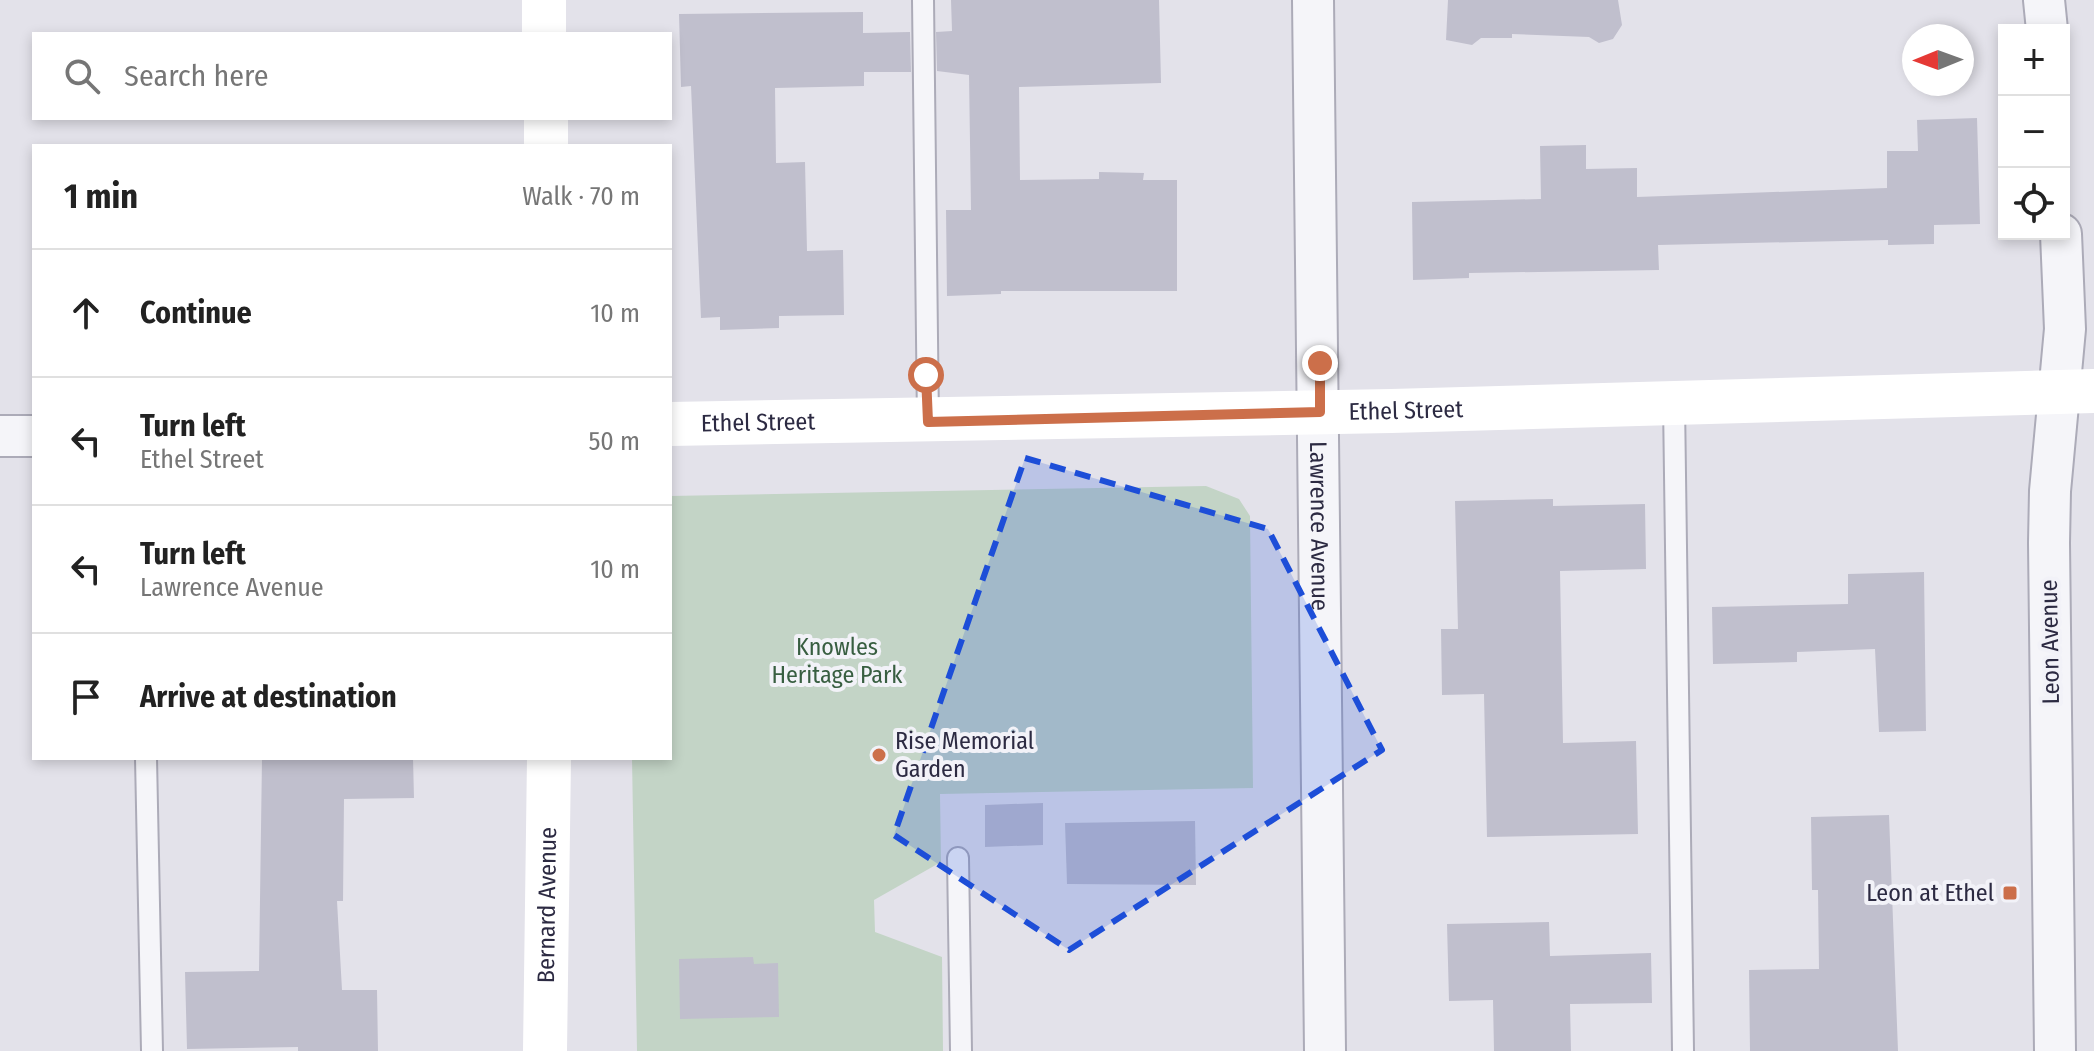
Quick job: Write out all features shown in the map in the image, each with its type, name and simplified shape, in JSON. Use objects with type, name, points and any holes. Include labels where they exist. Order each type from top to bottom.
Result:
[{"type":"street","points":[[544,0],[544,32]]},
{"type":"street","name":"Lawrence Avenue","points":[[1313,0],[1325,1051]]},
{"type":"street","points":[[2044,0],[2046,24]]},
{"type":"street","points":[[546,120],[546,144]]},
{"type":"street","name":"Leon Avenue","points":[[2055,1051],[2050,491],[2078,391],[2065,311],[2061,240]]},
{"type":"street","name":"Ethel Street","points":[[672,424],[928,422],[2078,391]]},
{"type":"street","points":[[0,436],[32,436]]},
{"type":"street","name":"Bernard Avenue","points":[[545,1051],[549,760]]},
{"type":"lane","points":[[923,0],[928,422]]},
{"type":"lane","points":[[1674,403],[1683,1051]]},
{"type":"lane","points":[[146,760],[152,1051]]},
{"type":"lane","points":[[958,858],[961,1051]]},
{"type":"highlighted area","points":[[1025,458],[1268,529],[1382,750],[1069,950],[894,835]]},
{"type":"green space","name":"Knowles Heritage Park","points":[[1206,486],[1239,499],[1250,516],[1253,788],[940,794],[941,862],[874,900],[875,932],[942,957],[943,1051],[637,1051],[632,760],[672,760],[672,496]]},
{"type":"building","points":[[951,0],[1159,0],[1161,83],[1019,87],[1020,180],[1099,179],[1099,172],[1144,173],[1143,180],[1177,180],[1177,291],[1001,291],[1001,294],[947,296],[946,210],[971,210],[969,75],[937,71],[936,32],[952,31]]},
{"type":"building","points":[[1448,0],[1618,0],[1622,25],[1613,39],[1599,43],[1589,37],[1512,34],[1512,38],[1481,38],[1472,45],[1446,40]]},
{"type":"building","points":[[863,12],[863,33],[910,32],[911,72],[864,72],[864,86],[775,88],[776,163],[805,162],[807,251],[843,250],[844,315],[779,316],[779,328],[720,330],[720,317],[701,318],[691,86],[681,87],[679,14]]},
{"type":"building","points":[[1977,118],[1980,224],[1934,225],[1934,244],[1888,245],[1888,240],[1658,245],[1659,270],[1469,273],[1469,278],[1413,280],[1412,202],[1541,199],[1540,146],[1586,145],[1586,169],[1637,168],[1637,197],[1887,188],[1887,151],[1918,151],[1917,120]]},
{"type":"building","points":[[1553,499],[1553,506],[1645,504],[1646,569],[1560,571],[1563,743],[1636,741],[1638,834],[1487,837],[1484,694],[1442,695],[1441,629],[1458,629],[1455,501]]},
{"type":"building","points":[[1924,572],[1926,731],[1879,732],[1875,649],[1797,652],[1797,662],[1713,664],[1712,607],[1848,604],[1848,574]]},
{"type":"building","points":[[262,760],[413,760],[414,798],[344,799],[343,901],[337,901],[342,990],[377,990],[378,1051],[298,1051],[298,1047],[187,1049],[185,972],[259,971]]},
{"type":"building","points":[[1043,803],[1043,845],[985,847],[985,805]]},
{"type":"building","points":[[1889,815],[1898,1051],[1750,1051],[1749,970],[1819,969],[1818,890],[1812,890],[1811,817]]},
{"type":"building","points":[[1195,821],[1196,885],[1067,884],[1065,823]]},
{"type":"building","points":[[1549,922],[1550,956],[1651,953],[1652,1003],[1570,1004],[1571,1051],[1494,1051],[1493,1000],[1449,1001],[1447,924]]},
{"type":"building","points":[[753,957],[754,964],[778,963],[779,1017],[680,1019],[679,959]]},
{"type":"place","name":"Rise Memorial Garden","points":[[879,755]]},
{"type":"place","name":"Leon at Ethel","points":[[2010,893]]},
{"type":"route","points":[[926,375],[928,422],[1320,412],[1320,363]]}]
